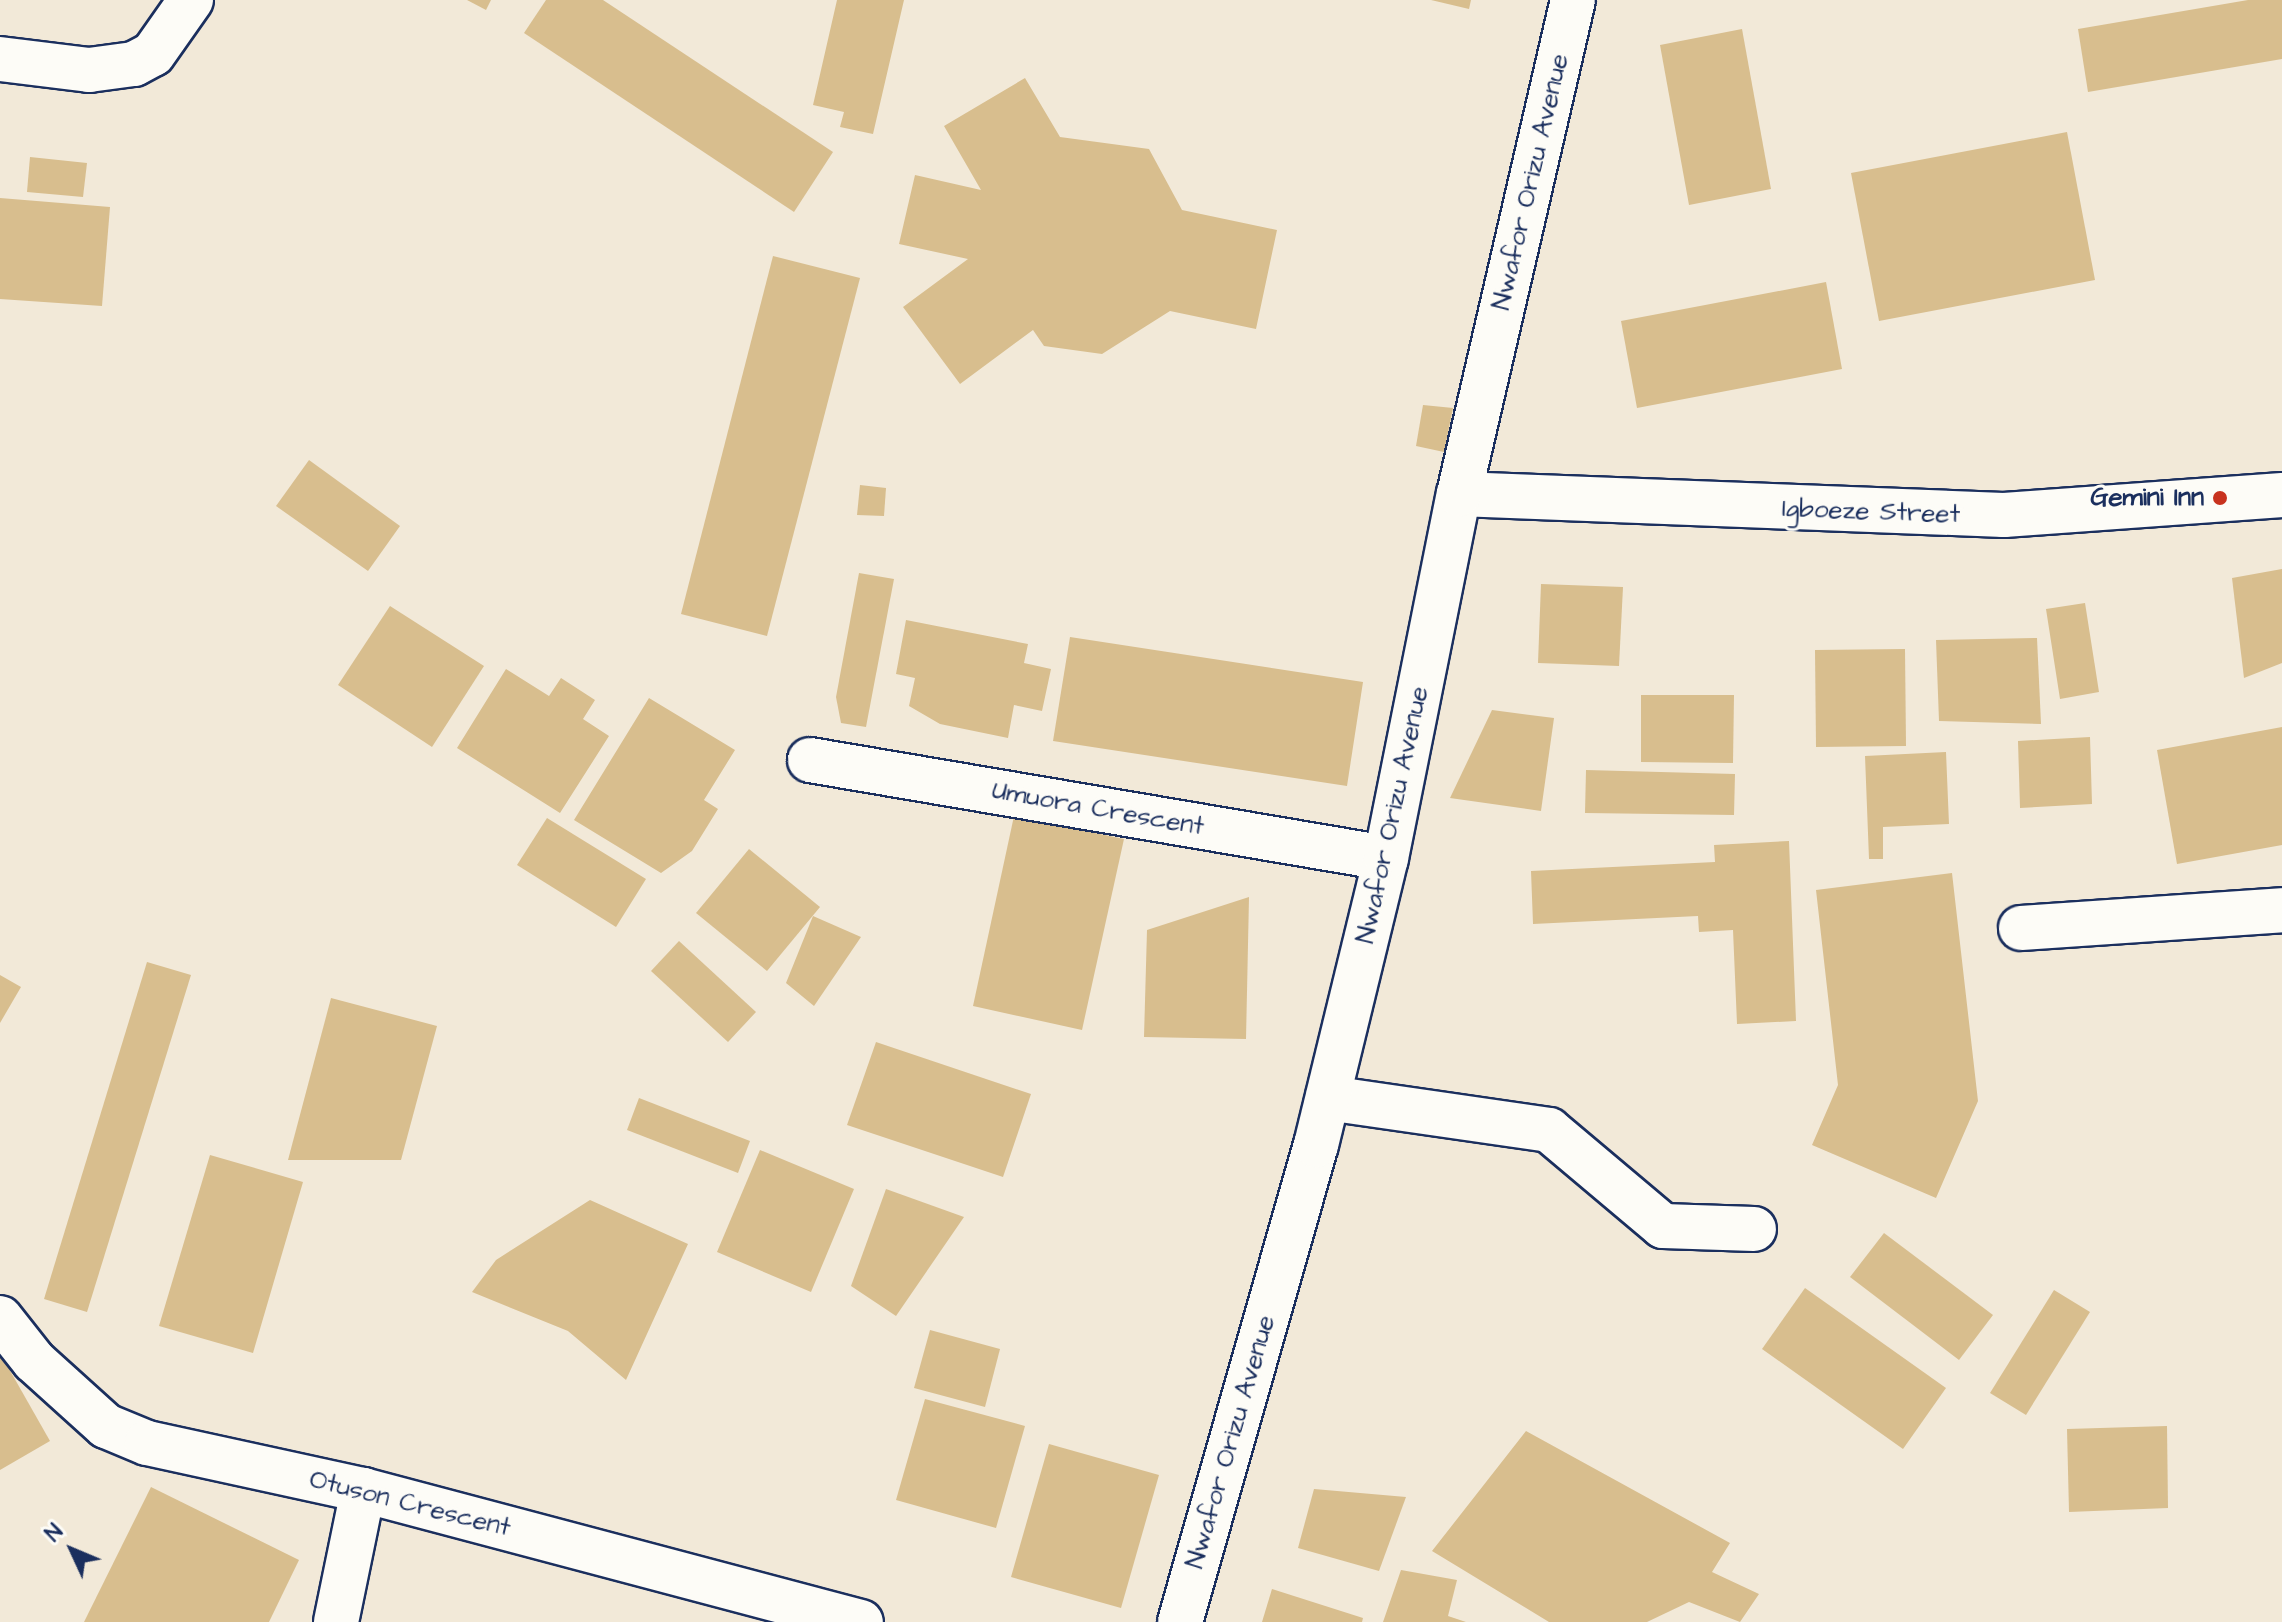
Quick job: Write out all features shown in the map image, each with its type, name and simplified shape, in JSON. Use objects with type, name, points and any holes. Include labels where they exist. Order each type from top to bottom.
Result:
[{"type":"street","points":[[0,59],[89,70],[134,64],[159,48],[191,0]]},
{"type":"street","name":"Nwafor Orizu Avenue","points":[[1180,1622],[1328,1098],[1386,858],[1459,494],[1573,0]]},
{"type":"street","name":"Igboeze Street","points":[[1459,494],[2004,515],[2282,495]]},
{"type":"street","name":"Umuora Crescent","points":[[810,760],[1386,858]]},
{"type":"street","points":[[2021,928],[2282,910]]},
{"type":"street","points":[[1328,1098],[1549,1130],[1663,1226],[1754,1229]]},
{"type":"street","name":"Otuson Crescent","points":[[0,1318],[34,1361],[106,1426],[147,1443],[363,1490],[861,1622]]},
{"type":"street","points":[[336,1622],[363,1490]]},
{"type":"building","points":[[467,0],[491,0],[486,10]]},
{"type":"building","points":[[546,0],[603,0],[833,152],[794,212],[524,33]]},
{"type":"building","points":[[837,0],[904,0],[873,134],[840,127],[844,112],[813,105]]},
{"type":"building","points":[[1431,0],[1471,0],[1469,9]]},
{"type":"building","points":[[2248,0],[2282,0],[2282,59],[2088,92],[2078,29]]},
{"type":"building","points":[[1742,29],[1771,189],[1689,205],[1660,45]]},
{"type":"building","points":[[1025,78],[1060,137],[1149,149],[1182,210],[1277,230],[1256,329],[1170,311],[1102,354],[1044,346],[1033,330],[960,384],[903,307],[968,259],[899,244],[915,175],[981,190],[944,126]]},
{"type":"building","points":[[2067,132],[2095,280],[1879,321],[1851,173]]},
{"type":"building","points":[[30,157],[87,163],[83,197],[27,192]]},
{"type":"building","points":[[0,198],[110,207],[102,306],[0,299]]},
{"type":"building","points":[[773,256],[860,278],[767,636],[681,614]]},
{"type":"building","points":[[1826,282],[1842,369],[1637,408],[1621,321]]},
{"type":"building","points":[[1423,405],[1453,408],[1444,452],[1416,446]]},
{"type":"building","points":[[309,460],[400,526],[368,571],[276,506]]},
{"type":"building","points":[[860,485],[886,488],[884,516],[857,515]]},
{"type":"building","points":[[2282,569],[2282,663],[2244,678],[2232,578]]},
{"type":"building","points":[[859,573],[894,579],[866,727],[841,723],[836,697]]},
{"type":"building","points":[[1541,584],[1623,587],[1619,666],[1538,663]]},
{"type":"building","points":[[2085,603],[2099,692],[2060,699],[2046,609]]},
{"type":"building","points":[[390,606],[484,666],[432,747],[338,685]]},
{"type":"building","points":[[906,620],[1028,644],[1024,663],[1051,669],[1042,711],[1014,705],[1008,738],[940,724],[909,706],[915,678],[896,674]]},
{"type":"building","points":[[1070,637],[1363,682],[1347,786],[1053,741]]},
{"type":"building","points":[[2037,638],[2041,724],[1939,721],[1936,640]]},
{"type":"building","points":[[1905,649],[1906,746],[1816,747],[1815,650]]},
{"type":"building","points":[[506,669],[549,696],[561,678],[595,700],[583,719],[609,736],[560,813],[457,748]]},
{"type":"building","points":[[1641,695],[1734,695],[1733,763],[1641,762]]},
{"type":"building","points":[[649,698],[735,750],[704,800],[718,809],[692,851],[661,873],[574,820]]},
{"type":"building","points":[[1492,710],[1554,718],[1541,811],[1450,798]]},
{"type":"building","points":[[2282,727],[2282,845],[2177,864],[2157,750]]},
{"type":"building","points":[[2090,737],[2092,804],[2020,808],[2018,741]]},
{"type":"building","points":[[1946,752],[1949,824],[1883,827],[1883,859],[1869,859],[1865,756]]},
{"type":"building","points":[[1586,770],[1735,774],[1734,815],[1585,813]]},
{"type":"building","points":[[1014,816],[1124,839],[1082,1030],[973,1006]]},
{"type":"building","points":[[547,818],[646,879],[616,927],[517,865]]},
{"type":"building","points":[[1789,841],[1796,1021],[1737,1024],[1733,930],[1699,932],[1698,916],[1533,924],[1531,871],[1715,862],[1714,845]]},
{"type":"building","points":[[749,849],[820,907],[767,971],[696,913]]},
{"type":"building","points":[[1952,873],[1978,1101],[1936,1198],[1812,1145],[1838,1085],[1816,890]]},
{"type":"building","points":[[1249,897],[1246,1039],[1144,1037],[1147,930]]},
{"type":"building","points":[[813,916],[861,937],[814,1006],[786,983]]},
{"type":"building","points":[[679,941],[756,1012],[728,1042],[651,971]]},
{"type":"building","points":[[147,962],[191,975],[87,1312],[44,1299]]},
{"type":"building","points":[[0,975],[21,987],[0,1023]]},
{"type":"building","points":[[331,998],[437,1026],[401,1160],[288,1160]]},
{"type":"building","points":[[876,1042],[1031,1094],[1003,1177],[847,1125]]},
{"type":"building","points":[[639,1098],[750,1141],[738,1173],[627,1130]]},
{"type":"building","points":[[760,1150],[854,1189],[811,1292],[717,1252]]},
{"type":"building","points":[[210,1155],[303,1182],[253,1353],[159,1326]]},
{"type":"building","points":[[886,1189],[964,1217],[896,1316],[851,1286]]},
{"type":"building","points":[[590,1200],[688,1244],[626,1380],[568,1331],[472,1292],[496,1260]]},
{"type":"building","points":[[1884,1233],[1993,1315],[1959,1360],[1850,1277]]},
{"type":"building","points":[[1805,1288],[1946,1388],[1903,1449],[1762,1349]]},
{"type":"building","points":[[2054,1290],[2090,1312],[2026,1415],[1990,1393]]},
{"type":"building","points":[[930,1330],[1000,1349],[985,1407],[914,1388]]},
{"type":"building","points":[[0,1353],[50,1441],[0,1470]]},
{"type":"building","points":[[925,1399],[1025,1426],[996,1528],[896,1500]]},
{"type":"building","points":[[2167,1426],[2168,1508],[2069,1512],[2067,1429]]},
{"type":"building","points":[[1526,1431],[1730,1543],[1712,1572],[1759,1594],[1740,1622],[1689,1602],[1647,1622],[1549,1622],[1432,1551]]},
{"type":"building","points":[[1049,1444],[1159,1475],[1121,1608],[1011,1577]]},
{"type":"building","points":[[151,1487],[299,1560],[269,1622],[84,1622]]},
{"type":"building","points":[[1314,1489],[1406,1497],[1379,1571],[1298,1548]]},
{"type":"building","points":[[1401,1570],[1457,1580],[1448,1616],[1466,1622],[1383,1622]]},
{"type":"building","points":[[1272,1589],[1363,1618],[1362,1622],[1262,1622]]},
{"type":"place","name":"Gemini Inn","points":[[2220,498]]}]
